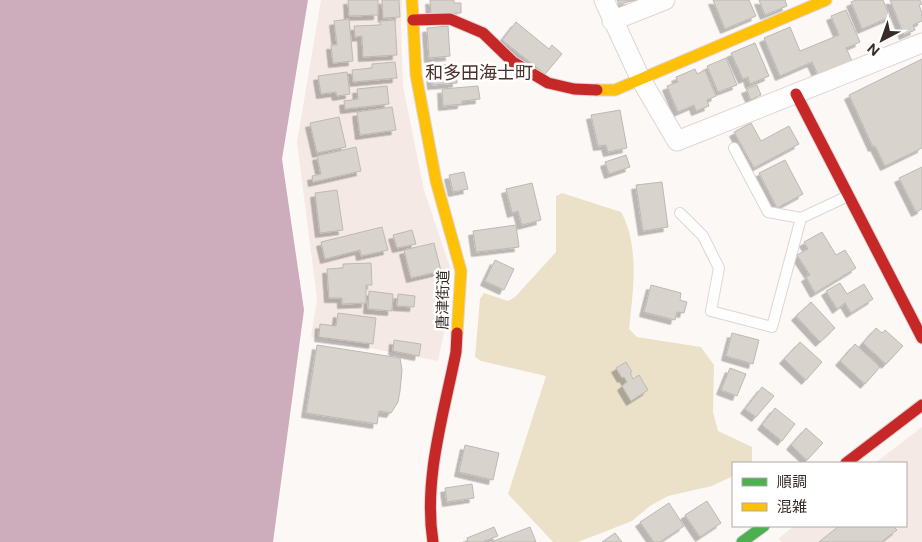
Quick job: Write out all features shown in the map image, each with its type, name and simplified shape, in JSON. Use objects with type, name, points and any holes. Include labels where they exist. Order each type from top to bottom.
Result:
[{"type":"street","name":"唐津街道","points":[[412,0],[416,76],[436,181],[461,271],[456,352],[430,482],[430,524],[433,542]]},
{"type":"street","points":[[604,0],[612,21],[640,78],[677,140],[922,43]]},
{"type":"street","points":[[612,21],[665,0]]},
{"type":"street","points":[[413,20],[450,19],[483,32],[512,62],[548,83],[574,89],[615,90],[826,0]]},
{"type":"street","points":[[796,94],[922,338]]},
{"type":"street","points":[[847,462],[922,405]]},
{"type":"street","points":[[743,542],[761,528]]},
{"type":"lane","points":[[734,148],[768,212],[800,218],[848,196]]},
{"type":"lane","points":[[680,213],[703,236],[719,268],[711,310],[772,327],[800,218]]},
{"type":"lane","points":[[761,528],[765,542]]},
{"type":"shaded area","points":[[0,0],[308,0],[282,159],[304,310],[273,542],[0,542]]},
{"type":"shaded area","points":[[321,0],[402,0],[403,86],[424,190],[451,270],[448,314],[438,361],[311,337],[317,299],[297,142]]},
{"type":"shaded area","points":[[562,193],[621,212],[631,239],[633,254],[634,269],[629,329],[637,337],[701,347],[714,365],[713,412],[718,431],[752,447],[752,461],[732,462],[732,476],[712,486],[668,496],[650,506],[632,521],[578,542],[553,542],[508,494],[546,376],[481,361],[475,357],[480,299],[484,293],[508,301],[515,297],[556,252],[556,196]]},
{"type":"shaded area","points":[[922,427],[922,542],[781,542],[779,538],[793,527],[907,527],[907,462],[876,462]]},
{"type":"building","points":[[348,0],[378,0],[378,15],[349,16]]},
{"type":"building","points":[[382,0],[399,0],[400,17],[383,18]]},
{"type":"building","points":[[430,0],[454,0],[454,3],[461,3],[461,13],[431,14]]},
{"type":"building","points":[[617,0],[636,0],[619,4]]},
{"type":"building","points":[[713,0],[749,0],[756,16],[725,29]]},
{"type":"building","points":[[759,0],[785,0],[787,6],[765,15]]},
{"type":"building","points":[[856,0],[883,0],[890,17],[862,29],[851,2]]},
{"type":"building","points":[[890,0],[920,0],[922,4],[919,5],[922,21],[913,25],[915,30],[904,35]]},
{"type":"building","points":[[846,10],[860,42],[846,48],[852,61],[818,75],[812,62],[780,76],[764,38],[790,27],[800,51],[839,35],[831,16]]},
{"type":"building","points":[[349,19],[353,61],[333,63],[331,45],[337,45],[334,21]]},
{"type":"building","points":[[395,20],[397,55],[363,57],[362,36],[355,37],[354,26],[381,25],[380,21]]},
{"type":"building","points":[[516,22],[549,49],[552,45],[562,54],[545,74],[502,40]]},
{"type":"building","points":[[448,26],[450,56],[429,58],[427,28]]},
{"type":"building","points":[[755,43],[769,76],[750,84],[748,77],[743,79],[731,53]]},
{"type":"building","points":[[726,58],[737,85],[718,92],[707,66]]},
{"type":"building","points":[[922,59],[922,148],[885,166],[875,146],[873,147],[849,95]]},
{"type":"building","points":[[395,62],[397,78],[353,82],[352,70],[372,68],[372,64]]},
{"type":"building","points":[[455,64],[457,83],[432,85],[431,66]]},
{"type":"building","points":[[695,69],[697,74],[705,70],[716,96],[707,100],[709,106],[696,111],[694,105],[678,112],[667,86],[678,82],[676,77]]},
{"type":"building","points":[[347,72],[350,94],[337,96],[336,92],[321,94],[318,76]]},
{"type":"building","points":[[757,85],[761,95],[751,100],[746,89]]},
{"type":"building","points":[[387,86],[389,104],[345,109],[344,101],[358,99],[357,89]]},
{"type":"building","points":[[478,86],[480,99],[462,101],[462,104],[443,106],[442,89]]},
{"type":"building","points":[[392,107],[396,130],[360,135],[357,112]]},
{"type":"building","points":[[620,110],[627,148],[608,152],[606,145],[598,146],[591,115]]},
{"type":"building","points":[[339,117],[346,147],[317,153],[310,123]]},
{"type":"building","points":[[751,123],[761,141],[789,126],[799,144],[754,168],[734,132]]},
{"type":"building","points":[[356,147],[361,171],[313,182],[312,176],[321,174],[317,156]]},
{"type":"building","points":[[626,155],[630,167],[609,174],[605,162]]},
{"type":"building","points":[[785,160],[803,194],[777,208],[759,173]]},
{"type":"building","points":[[922,167],[922,209],[916,212],[899,178]]},
{"type":"building","points":[[464,172],[468,189],[453,192],[449,175]]},
{"type":"building","points":[[662,182],[668,227],[643,231],[636,185]]},
{"type":"building","points":[[532,183],[541,220],[522,225],[518,211],[512,213],[506,189]]},
{"type":"building","points":[[337,190],[343,230],[320,233],[315,193]]},
{"type":"building","points":[[516,225],[519,247],[476,252],[473,231]]},
{"type":"building","points":[[382,227],[388,250],[361,256],[360,250],[325,259],[321,242]]},
{"type":"building","points":[[412,230],[416,244],[397,248],[393,235]]},
{"type":"building","points":[[822,232],[836,255],[845,250],[856,268],[815,293],[806,277],[810,275],[797,255],[808,249],[804,242]]},
{"type":"building","points":[[434,243],[441,271],[411,278],[404,250]]},
{"type":"building","points":[[495,260],[514,269],[504,290],[485,281]]},
{"type":"building","points":[[371,263],[372,285],[366,285],[366,303],[342,304],[342,298],[329,298],[327,269],[343,268],[343,264]]},
{"type":"building","points":[[840,283],[847,294],[864,284],[873,299],[851,313],[845,303],[837,309],[826,291]]},
{"type":"building","points":[[651,285],[681,293],[680,300],[687,302],[684,313],[677,312],[675,320],[644,312]]},
{"type":"building","points":[[369,291],[393,294],[392,311],[368,309]]},
{"type":"building","points":[[398,294],[415,296],[414,307],[397,306]]},
{"type":"building","points":[[811,302],[835,328],[820,342],[796,316]]},
{"type":"building","points":[[338,313],[376,318],[373,344],[319,337],[320,324],[336,326]]},
{"type":"building","points":[[876,328],[882,333],[885,330],[903,346],[886,364],[863,343]]},
{"type":"building","points":[[732,333],[759,340],[753,364],[726,356]]},
{"type":"building","points":[[394,340],[421,344],[419,356],[393,351]]},
{"type":"building","points":[[800,342],[822,362],[806,380],[784,359]]},
{"type":"building","points":[[855,344],[880,367],[865,384],[840,361]]},
{"type":"building","points":[[317,345],[400,358],[402,370],[400,391],[398,402],[391,413],[379,411],[377,424],[306,413]]},
{"type":"building","points":[[626,362],[632,372],[630,373],[633,379],[639,375],[648,390],[631,401],[622,386],[627,382],[616,368]]},
{"type":"building","points":[[730,368],[746,374],[737,396],[721,390]]},
{"type":"building","points":[[762,387],[774,396],[756,417],[745,409]]},
{"type":"building","points":[[775,408],[795,424],[782,441],[762,425]]},
{"type":"building","points":[[806,428],[823,443],[807,460],[791,445]]},
{"type":"building","points":[[465,445],[499,453],[493,480],[459,472]]},
{"type":"building","points":[[472,484],[474,498],[447,502],[445,488]]},
{"type":"building","points":[[707,501],[721,523],[700,537],[685,515]]},
{"type":"building","points":[[669,503],[684,526],[660,542],[654,542],[640,522]]},
{"type":"building","points":[[494,527],[498,536],[482,542],[468,542],[467,538]]},
{"type":"building","points":[[530,527],[536,542],[491,542]]},
{"type":"building","points":[[838,527],[894,527],[897,530],[881,542],[819,542]]},
{"type":"building","points":[[615,533],[622,542],[602,542]]},
{"type":"traffic: fast","points":[[742,542],[763,527]]},
{"type":"traffic: slow","points":[[412,0],[416,75],[436,181],[461,271],[457,333]]},
{"type":"traffic: slow","points":[[597,90],[615,90],[826,0]]},
{"type":"traffic: jam","points":[[413,20],[450,19],[483,33],[513,62],[548,83],[574,89],[597,90]]},
{"type":"traffic: jam","points":[[796,94],[922,338]]},
{"type":"traffic: jam","points":[[433,542],[431,519],[433,471],[436,447],[456,352],[457,333]]},
{"type":"traffic: jam","points":[[847,462],[922,405]]},
{"type":"district","name":"和多田海士町","points":[[479,73]]}]
